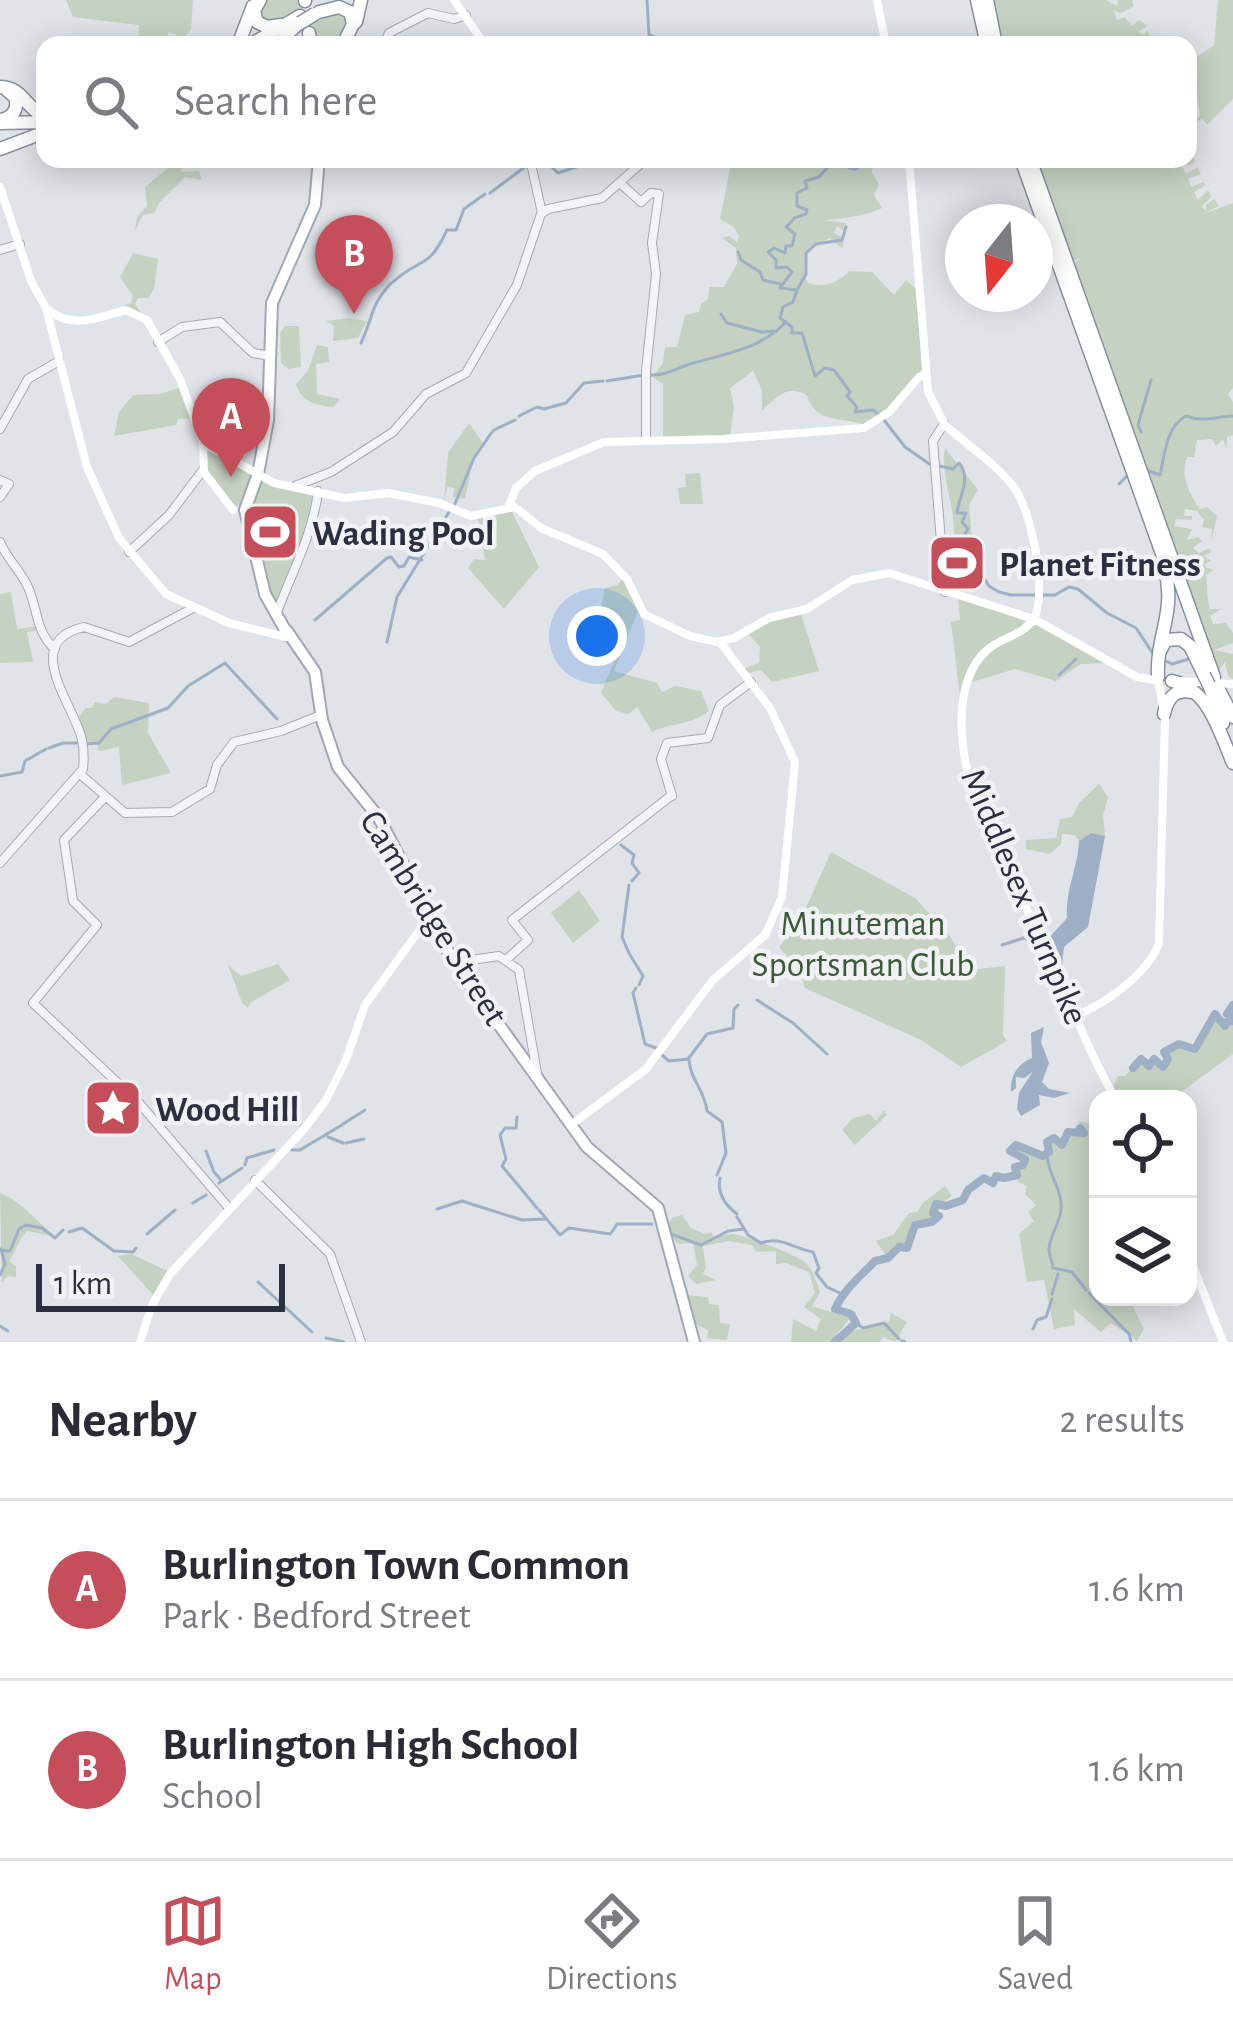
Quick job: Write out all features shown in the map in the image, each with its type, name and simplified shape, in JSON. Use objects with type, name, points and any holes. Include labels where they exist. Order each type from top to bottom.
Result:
[{"type":"highway","points":[[258,0],[254,11],[259,24],[304,34],[316,5]]},
{"type":"highway","points":[[242,36],[258,0]]},
{"type":"highway","points":[[316,5],[339,0]]},
{"type":"highway","points":[[348,36],[362,0]]},
{"type":"highway","points":[[983,2],[990,36]]},
{"type":"highway","points":[[316,5],[350,12],[353,24],[348,36]]},
{"type":"highway","points":[[0,88],[17,91],[36,113]]},
{"type":"highway","points":[[0,88],[16,102],[2,126]]},
{"type":"highway","points":[[2,126],[36,125]]},
{"type":"highway","points":[[0,149],[36,130]]},
{"type":"highway","points":[[1029,168],[1158,544],[1233,717]]},
{"type":"highway","points":[[1029,168],[1233,728]]},
{"type":"highway","points":[[1158,544],[1171,604],[1159,643],[1160,678]]},
{"type":"highway","points":[[1160,678],[1160,650],[1166,640],[1174,637],[1190,646],[1217,682],[1233,752]]},
{"type":"highway","points":[[1160,678],[1198,692],[1233,763]]},
{"type":"highway","points":[[1164,714],[1172,696],[1187,691],[1199,698],[1213,719]]},
{"type":"main road","points":[[454,0],[478,36]]},
{"type":"main road","points":[[879,0],[886,36]]},
{"type":"main road","name":"Cambridge Street","points":[[318,168],[315,205],[272,304],[268,415],[245,519],[262,586],[285,632],[316,677],[321,715],[342,774],[379,818],[452,958],[587,1147],[658,1210],[694,1342]]},
{"type":"main road","points":[[910,168],[930,401],[944,424],[1015,488],[1039,577],[1034,619]]},
{"type":"main road","points":[[0,187],[32,281],[52,319],[58,361],[87,467],[117,536],[159,590],[234,625],[285,632]]},
{"type":"main road","points":[[52,319],[92,322],[132,311],[146,319],[181,380],[203,443],[203,470],[233,510]]},
{"type":"main road","points":[[203,443],[258,474],[317,491],[351,499],[388,493],[439,503],[471,516],[509,506],[520,484],[548,463],[604,442],[868,427],[926,374]]},
{"type":"main road","points":[[509,506],[541,528],[606,557],[625,576],[638,606],[650,618],[683,634],[720,642],[740,636],[770,617],[804,610],[862,576],[880,573],[907,576],[1034,619],[1129,673],[1217,682]]},
{"type":"main road","points":[[1034,554],[1047,563],[1039,577]]},
{"type":"main road","points":[[1020,614],[1023,626]]},
{"type":"main road","name":"Middlesex Turnpike","points":[[1034,619],[981,652],[960,697],[962,761],[975,800],[1095,1060]]},
{"type":"main road","name":"Middlesex Turnpike","points":[[975,800],[965,754],[964,697],[982,655],[1034,619]]},
{"type":"main road","points":[[572,1124],[646,1069],[723,969],[765,935],[781,901],[795,762],[772,710],[720,642]]},
{"type":"main road","points":[[1075,1016],[1098,1004],[1152,958],[1159,943],[1164,714],[1160,678]]},
{"type":"main road","points":[[1160,678],[1163,753]]},
{"type":"main road","points":[[140,1342],[167,1278],[326,1100],[363,1009],[382,976],[429,916]]},
{"type":"main road","name":"Middlesex Turnpike","points":[[1075,1016],[1110,1090]]},
{"type":"main road","points":[[1197,1277],[1222,1342]]},
{"type":"street","points":[[388,36],[428,13],[452,19],[465,14]]},
{"type":"street","points":[[300,486],[396,430],[423,397],[468,370],[517,285],[542,213],[532,168]]},
{"type":"street","points":[[542,213],[596,201],[636,168]]},
{"type":"street","points":[[620,183],[640,202],[659,194],[652,248],[646,440]]},
{"type":"street","points":[[0,250],[20,244]]},
{"type":"street","points":[[158,342],[182,327],[221,322],[254,353],[270,356]]},
{"type":"street","points":[[0,429],[27,380],[58,361]]},
{"type":"street","points":[[944,424],[933,441],[945,592]]},
{"type":"street","points":[[129,552],[169,515],[203,470]]},
{"type":"street","points":[[0,480],[9,484],[0,497]]},
{"type":"street","points":[[285,632],[288,578],[314,524],[317,491]]},
{"type":"street","points":[[0,542],[26,582],[48,644],[56,649]]},
{"type":"street","points":[[0,863],[84,766],[82,740],[56,679],[52,656],[56,649],[81,627],[130,642],[193,608]]},
{"type":"street","points":[[452,958],[507,958],[528,940],[512,920],[672,796],[662,761],[669,741],[708,738],[718,708],[751,682]]},
{"type":"street","points":[[80,775],[126,813],[173,812],[211,788],[215,768],[234,742],[274,734],[321,715]]},
{"type":"street","points":[[104,798],[64,841],[73,901],[97,926],[33,1003],[138,1102],[229,1208]]},
{"type":"street","points":[[507,958],[524,980],[537,1073]]},
{"type":"street","points":[[256,1180],[328,1251],[361,1342]]},
{"type":"green space","points":[[66,0],[193,0],[191,29],[186,36],[169,32],[167,36],[138,36],[139,25],[73,17]]},
{"type":"green space","points":[[262,0],[303,0],[303,10],[276,25],[258,19]]},
{"type":"green space","points":[[994,0],[1106,0],[1117,6],[1118,0],[1132,0],[1134,6],[1121,13],[1114,11],[1117,20],[1125,17],[1132,26],[1139,20],[1148,26],[1138,32],[1144,35],[1147,30],[1150,36],[1000,36]]},
{"type":"green space","points":[[1218,0],[1233,0],[1233,99],[1207,125],[1202,118],[1197,122],[1197,57],[1214,45]]},
{"type":"green space","points":[[340,9],[349,17],[344,36],[313,36],[312,20]]},
{"type":"green space","points":[[1198,167],[1201,174],[1188,179],[1191,187],[1206,185],[1194,192],[1198,200],[1208,190],[1211,197],[1201,207],[1206,210],[1214,199],[1219,206],[1203,214],[1233,203],[1233,388],[1228,394],[1233,402],[1233,435],[1227,437],[1227,449],[1223,439],[1216,446],[1212,439],[1197,440],[1194,457],[1187,457],[1185,464],[1187,485],[1196,503],[1217,516],[1211,542],[1212,529],[1202,527],[1204,520],[1197,511],[1185,509],[1184,516],[1192,520],[1176,519],[1174,526],[1192,529],[1187,540],[1198,537],[1202,541],[1193,548],[1199,553],[1210,548],[1204,556],[1211,561],[1206,568],[1214,570],[1206,575],[1208,600],[1210,609],[1221,609],[1210,616],[1213,624],[1226,623],[1233,633],[1233,643],[1214,650],[1233,654],[1233,679],[1225,662],[1218,672],[1072,264],[1082,258],[1070,262],[1037,168],[1183,168],[1186,174]]},
{"type":"green space","points":[[168,168],[199,171],[202,180],[185,177],[154,213],[143,215],[135,231],[137,217],[147,206],[145,187]]},
{"type":"green space","points":[[730,168],[873,168],[879,185],[874,195],[882,208],[822,220],[847,223],[845,232],[837,226],[834,233],[844,238],[843,249],[829,238],[806,252],[804,274],[808,283],[820,285],[849,271],[872,272],[894,295],[906,280],[917,290],[922,369],[892,406],[866,425],[823,415],[807,395],[793,391],[762,410],[762,390],[753,371],[730,388],[734,407],[730,437],[663,438],[663,384],[648,374],[655,374],[663,363],[665,347],[677,347],[685,315],[699,312],[709,287],[724,287],[737,264],[736,248],[722,238],[729,236],[737,242],[739,236],[720,219]]},
{"type":"green space","points":[[133,253],[158,259],[154,289],[135,304],[142,314],[114,310],[131,303],[133,296],[120,277]]},
{"type":"green space","points":[[326,321],[367,321],[358,338],[333,341],[334,326]]},
{"type":"green space","points":[[285,326],[299,326],[301,367],[289,369],[281,363],[280,333]]},
{"type":"green space","points":[[317,345],[328,347],[329,362],[316,364],[317,394],[340,399],[334,407],[310,402],[296,384],[308,371]]},
{"type":"green space","points":[[182,387],[192,418],[114,436],[119,412],[133,395]]},
{"type":"green space","points":[[469,423],[483,443],[473,460],[465,499],[453,497],[454,488],[447,487],[444,504],[448,453]]},
{"type":"green space","points":[[205,447],[255,474],[243,504],[233,507],[205,470]]},
{"type":"green space","points":[[945,448],[978,490],[969,505],[972,541],[953,555],[954,527]]},
{"type":"green space","points":[[700,473],[703,504],[680,504],[678,488],[686,487],[685,474]]},
{"type":"green space","points":[[259,479],[316,494],[277,610],[254,542],[251,511]]},
{"type":"green space","points":[[511,510],[539,567],[504,609],[468,568],[474,559],[485,560],[478,518]]},
{"type":"green space","points":[[624,578],[638,611],[614,671],[657,683],[662,692],[675,686],[701,691],[709,711],[702,716],[652,732],[637,707],[629,714],[616,711],[601,693],[624,637],[609,641],[615,649],[612,655],[587,636],[605,588]]},
{"type":"green space","points":[[11,592],[17,629],[38,626],[40,630],[27,632],[33,662],[0,663],[0,594]]},
{"type":"green space","points":[[958,596],[1024,621],[981,652],[960,697],[951,622],[960,620]]},
{"type":"green space","points":[[801,614],[819,671],[772,682],[761,670],[746,674],[743,669],[759,663],[760,647],[747,633],[773,618]]},
{"type":"green space","points":[[1034,624],[1106,663],[1081,664],[1056,681],[1015,669],[972,682],[989,654]]},
{"type":"green space","points":[[114,697],[149,703],[148,733],[171,773],[122,785],[119,747],[99,751],[97,743],[84,744],[79,725],[82,712]]},
{"type":"green space","points":[[1099,784],[1108,797],[1105,836],[1091,833],[1079,841],[1075,835],[1062,834],[1061,844],[1050,854],[1026,849],[1026,840],[1056,838],[1060,819],[1072,817]]},
{"type":"green space","name":"Minuteman Sportsman Club","points":[[831,852],[915,898],[950,936],[969,970],[1005,966],[1003,1035],[1007,1041],[961,1067],[921,1040],[805,988],[800,971],[779,947],[801,919]]},
{"type":"green space","points":[[579,890],[600,921],[573,943],[551,913]]},
{"type":"green space","points":[[278,964],[290,980],[248,1008],[228,965],[241,976]]},
{"type":"green space","points":[[1213,1014],[1220,1025],[1233,1024],[1233,1054],[1184,1090],[1114,1090],[1118,1076],[1125,1076],[1141,1058],[1148,1063],[1156,1059],[1162,1065],[1166,1048],[1179,1043],[1190,1048],[1198,1045]]},
{"type":"green space","points":[[884,1110],[887,1115],[855,1145],[842,1130],[853,1118],[870,1114],[876,1121]]},
{"type":"green space","points":[[1078,1121],[1089,1123],[1089,1306],[1132,1306],[1144,1329],[1137,1341],[1111,1323],[1101,1332],[1074,1309],[1075,1325],[1054,1329],[1044,1280],[1027,1282],[1019,1234],[1034,1221],[1028,1212],[1036,1205],[1025,1194],[1027,1186],[1018,1182],[1015,1169],[1025,1159],[1010,1148],[1016,1145],[1043,1156],[1054,1138],[1061,1145],[1068,1132],[1084,1133]]},
{"type":"green space","points":[[945,1186],[952,1196],[935,1208],[940,1219],[918,1223],[911,1244],[887,1257],[876,1241],[893,1235],[909,1213],[917,1212]]},
{"type":"green space","points":[[0,1193],[57,1237],[27,1231],[9,1261],[16,1266],[16,1277],[8,1276],[2,1282]]},
{"type":"green space","points":[[682,1215],[691,1228],[712,1232],[713,1237],[739,1235],[802,1260],[811,1270],[820,1292],[812,1306],[850,1318],[831,1342],[791,1342],[793,1319],[816,1331],[821,1319],[804,1307],[815,1293],[809,1272],[776,1264],[776,1251],[756,1252],[752,1245],[728,1241],[703,1246],[703,1274],[716,1280],[696,1284],[688,1276],[697,1265],[693,1243],[678,1244],[666,1229],[672,1218]]},
{"type":"green space","points":[[131,1254],[170,1272],[155,1297],[118,1256]]},
{"type":"green space","points":[[685,1295],[708,1297],[709,1304],[719,1305],[720,1323],[730,1324],[727,1340],[707,1338],[708,1330],[691,1322]]},
{"type":"green space","points":[[891,1313],[907,1322],[895,1342],[883,1337],[880,1342],[836,1342],[845,1333],[889,1322]]},
{"type":"water","points":[[1091,833],[1105,836],[1088,927],[1064,947],[1061,974],[1046,941],[1067,918],[1079,841]]},
{"type":"water","points":[[1044,1027],[1041,1042],[1049,1063],[1042,1082],[1049,1089],[1070,1093],[1054,1098],[1039,1095],[1040,1105],[1021,1116],[1019,1093],[1033,1071],[1025,1078],[1016,1077],[1011,1092],[1012,1081],[1018,1068],[1032,1058],[1031,1033]]},
{"type":"waterway","points":[[647,0],[652,36]]},
{"type":"waterway","points":[[490,193],[523,168]]},
{"type":"waterway","points":[[553,168],[558,173],[573,168]]},
{"type":"waterway","points":[[794,218],[807,210],[797,206],[797,193],[807,188],[805,181],[819,177],[827,168]]},
{"type":"waterway","points":[[849,168],[857,168]]},
{"type":"waterway","points":[[393,282],[429,258],[447,230],[456,230],[464,209],[485,194]]},
{"type":"waterway","points":[[793,220],[786,227],[795,234],[792,246],[786,246],[785,253],[774,248],[768,252],[776,268],[787,267],[792,272],[780,288],[797,290],[780,318],[792,327],[792,333],[802,333],[815,376],[825,368],[834,370],[850,392],[847,396],[857,407],[855,412],[878,414]]},
{"type":"waterway","points":[[797,290],[806,274],[806,253],[816,244],[842,240],[846,227]]},
{"type":"waterway","points":[[738,252],[763,280],[780,284]]},
{"type":"waterway","points":[[361,343],[391,283]]},
{"type":"waterway","points":[[721,314],[727,323],[777,331]]},
{"type":"waterway","points":[[649,375],[752,345],[786,322]]},
{"type":"waterway","points":[[607,381],[644,375]]},
{"type":"waterway","points":[[1141,432],[1138,425],[1151,380]]},
{"type":"waterway","points":[[519,416],[537,407],[566,403],[584,383],[603,381]]},
{"type":"waterway","points":[[1146,470],[1160,475],[1170,434],[1186,416],[1233,416]]},
{"type":"waterway","points":[[494,430],[515,420]]},
{"type":"waterway","points":[[884,420],[905,447],[931,465]]},
{"type":"waterway","points":[[454,506],[474,458],[492,432]]},
{"type":"waterway","points":[[939,466],[953,469],[959,463],[963,469],[965,481],[957,513],[966,513],[962,522],[968,529],[957,547],[966,549],[989,586],[1011,595],[1055,595],[1069,587],[1078,589],[1107,613],[1136,628],[1154,655]]},
{"type":"waterway","points":[[1119,484],[1127,476]]},
{"type":"waterway","points":[[387,642],[397,597],[449,512]]},
{"type":"waterway","points":[[315,620],[387,558],[399,567],[409,557],[422,560]]},
{"type":"waterway","points":[[1059,675],[1076,659]]},
{"type":"waterway","points":[[1164,660],[1172,664],[1189,659]]},
{"type":"waterway","points":[[87,744],[99,743],[111,729],[168,708],[188,686],[225,663],[277,719]]},
{"type":"waterway","points":[[49,748],[79,743]]},
{"type":"waterway","points":[[0,776],[22,772],[25,761],[46,749]]},
{"type":"waterway","points":[[621,845],[634,855],[632,863],[639,873],[632,881]]},
{"type":"waterway","points":[[629,885],[622,937],[629,953]]},
{"type":"waterway","points":[[1002,945],[1024,938],[1034,942],[1036,951]]},
{"type":"waterway","points":[[630,955],[643,976],[639,985]]},
{"type":"waterway","points":[[636,988],[633,993],[645,1044],[659,1049]]},
{"type":"waterway","points":[[757,1000],[793,1023],[827,1054]]},
{"type":"waterway","points":[[688,1059],[707,1034],[733,1028],[738,1005]]},
{"type":"waterway","points":[[1233,1005],[1227,1014],[1233,1014]]},
{"type":"waterway","points":[[1133,1068],[1141,1059],[1149,1066],[1154,1059],[1163,1067],[1168,1059],[1164,1052],[1179,1044],[1195,1049],[1215,1014],[1225,1026],[1233,1021]]},
{"type":"waterway","points":[[662,1055],[669,1061],[689,1059],[707,1111],[722,1122],[726,1153],[717,1175]]},
{"type":"waterway","points":[[343,1124],[365,1110]]},
{"type":"waterway","points":[[517,1117],[516,1128],[505,1128],[500,1135],[506,1159],[502,1166],[537,1208]]},
{"type":"waterway","points":[[292,1150],[342,1125]]},
{"type":"waterway","points":[[835,1342],[856,1323],[851,1314],[835,1309],[843,1295],[875,1261],[888,1258],[899,1247],[907,1248],[915,1225],[939,1216],[933,1213],[936,1204],[963,1200],[984,1178],[993,1183],[996,1176],[1017,1175],[1015,1167],[1025,1159],[1010,1151],[1016,1145],[1043,1156],[1049,1152],[1047,1142],[1054,1138],[1062,1145],[1068,1132],[1084,1133],[1080,1128]]},
{"type":"waterway","points":[[328,1137],[343,1143]]},
{"type":"waterway","points":[[346,1143],[364,1139]]},
{"type":"waterway","points":[[245,1165],[247,1158],[274,1150]]},
{"type":"waterway","points":[[206,1151],[222,1181]]},
{"type":"waterway","points":[[1047,1154],[1061,1202],[1049,1252],[1053,1268],[1072,1272],[1086,1290]]},
{"type":"waterway","points":[[219,1183],[242,1168]]},
{"type":"waterway","points":[[720,1178],[723,1198],[737,1214]]},
{"type":"waterway","points":[[193,1203],[206,1195]]},
{"type":"waterway","points":[[437,1209],[462,1201],[522,1220],[545,1219]]},
{"type":"waterway","points":[[147,1234],[175,1210]]},
{"type":"waterway","points":[[539,1210],[560,1235],[569,1228],[610,1234]]},
{"type":"waterway","points":[[737,1217],[748,1235],[761,1243],[781,1242],[813,1252],[819,1268],[816,1273],[827,1287],[842,1294]]},
{"type":"waterway","points":[[612,1232],[617,1224],[652,1224]]},
{"type":"waterway","points":[[1,1250],[10,1251],[19,1229],[26,1225],[42,1228],[55,1238],[63,1230]]},
{"type":"waterway","points":[[69,1232],[82,1228],[114,1251],[136,1248]]},
{"type":"waterway","points":[[671,1234],[701,1245],[728,1231],[744,1229]]},
{"type":"waterway","points":[[0,1275],[5,1264],[1,1249]]},
{"type":"waterway","points":[[1052,1294],[1058,1274]]},
{"type":"waterway","points":[[258,1282],[312,1332]]},
{"type":"waterway","points":[[1033,1329],[1037,1320],[1046,1317],[1052,1299]]},
{"type":"waterway","points":[[1102,1306],[1131,1342]]},
{"type":"waterway","points":[[856,1323],[863,1328],[884,1323],[899,1339]]},
{"type":"waterway","points":[[0,1326],[8,1331]]},
{"type":"waterway","points":[[326,1338],[344,1342]]},
{"type":"place","name":"Burlington High School","points":[[354,314]]},
{"type":"place","name":"Burlington Town Common","points":[[231,477]]},
{"type":"place","name":"Wading Pool","points":[[270,532]]},
{"type":"place","name":"Planet Fitness","points":[[957,563]]},
{"type":"place","name":"Wood Hill","points":[[113,1108]]}]
